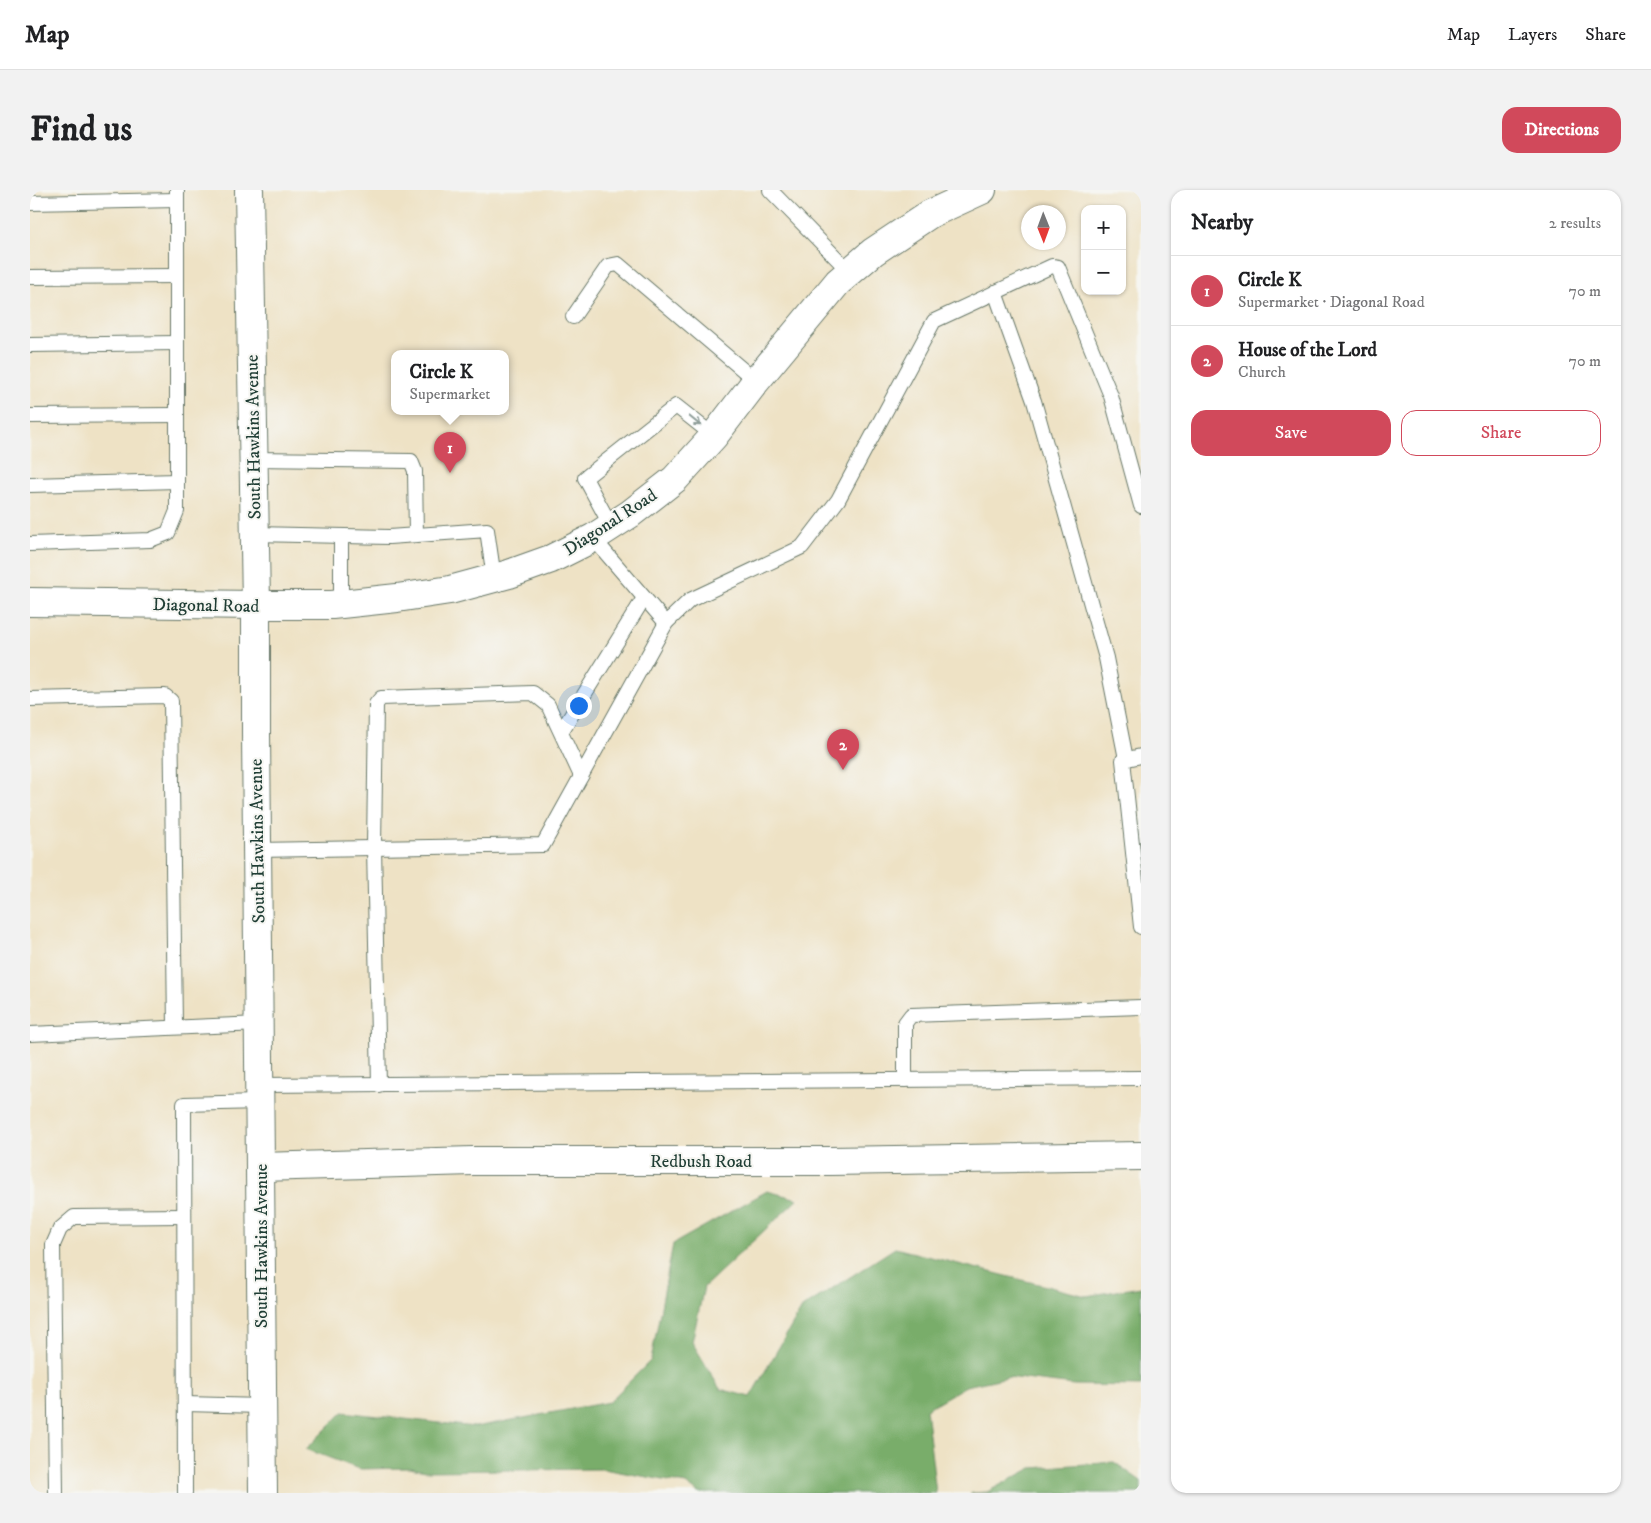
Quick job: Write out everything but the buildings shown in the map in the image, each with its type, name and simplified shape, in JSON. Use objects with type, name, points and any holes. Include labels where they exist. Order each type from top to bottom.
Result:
[{"type":"street","name":"South Hawkins Avenue","points":[[249,190],[256,606],[263,1493]]},
{"type":"street","name":"Diagonal Road","points":[[30,602],[256,606],[341,604],[441,591],[494,578],[551,559],[602,532],[630,514],[675,479],[714,436],[756,381],[838,282],[873,252],[930,214],[945,198],[982,190]]},
{"type":"street","name":"Redbush Road","points":[[260,1167],[473,1161],[830,1161],[1141,1156]]},
{"type":"lane","points":[[770,190],[850,272]]},
{"type":"lane","points":[[30,203],[177,195],[178,276],[177,511],[168,533],[150,540],[30,544]]},
{"type":"lane","points":[[573,317],[608,266],[618,264],[756,381]]},
{"type":"lane","points":[[257,850],[543,844],[666,623],[690,600],[802,548],[838,500],[934,321],[1052,266],[1058,268],[1111,396],[1141,506]]},
{"type":"lane","points":[[30,277],[178,276]]},
{"type":"lane","points":[[995,292],[1037,410],[1106,658],[1126,759]]},
{"type":"lane","points":[[30,345],[177,343]]},
{"type":"lane","points":[[666,623],[644,598],[602,532],[585,478],[676,406],[714,436]]},
{"type":"lane","points":[[30,416],[177,415]]},
{"type":"lane","points":[[253,459],[411,461],[415,471],[416,535]]},
{"type":"lane","points":[[30,485],[177,481]]},
{"type":"lane","points":[[255,534],[389,537],[487,530],[494,578]]},
{"type":"lane","points":[[341,537],[341,604]]},
{"type":"lane","points":[[561,732],[644,598]]},
{"type":"lane","points":[[379,1085],[374,848],[376,704],[381,698],[533,693],[548,705],[581,776]]},
{"type":"lane","points":[[30,699],[165,696],[171,701],[175,1027]]},
{"type":"lane","points":[[1141,756],[1123,760],[1141,928]]},
{"type":"lane","points":[[904,1080],[904,1023],[911,1015],[1141,1007]]},
{"type":"lane","points":[[30,1034],[259,1024]]},
{"type":"lane","points":[[185,1493],[184,1104],[259,1094],[379,1085],[1141,1078]]},
{"type":"lane","points":[[56,1493],[53,1245],[60,1229],[74,1217],[184,1216]]},
{"type":"lane","points":[[185,1404],[262,1406]]},
{"type":"green space","points":[[767,1191],[798,1199],[704,1287],[692,1342],[720,1389],[750,1397],[802,1308],[895,1248],[1086,1296],[1141,1287],[1141,1386],[1074,1385],[1008,1377],[966,1386],[926,1409],[936,1493],[698,1493],[686,1484],[603,1469],[426,1471],[410,1468],[359,1469],[306,1449],[343,1412],[475,1427],[609,1402],[651,1360],[673,1244]]},
{"type":"green space","points":[[1114,1462],[1141,1481],[1141,1493],[970,1493],[987,1492],[1032,1468]]},
{"type":"place","name":"Circle K","points":[[450,473]]},
{"type":"place","name":"House of the Lord","points":[[843,770]]}]
